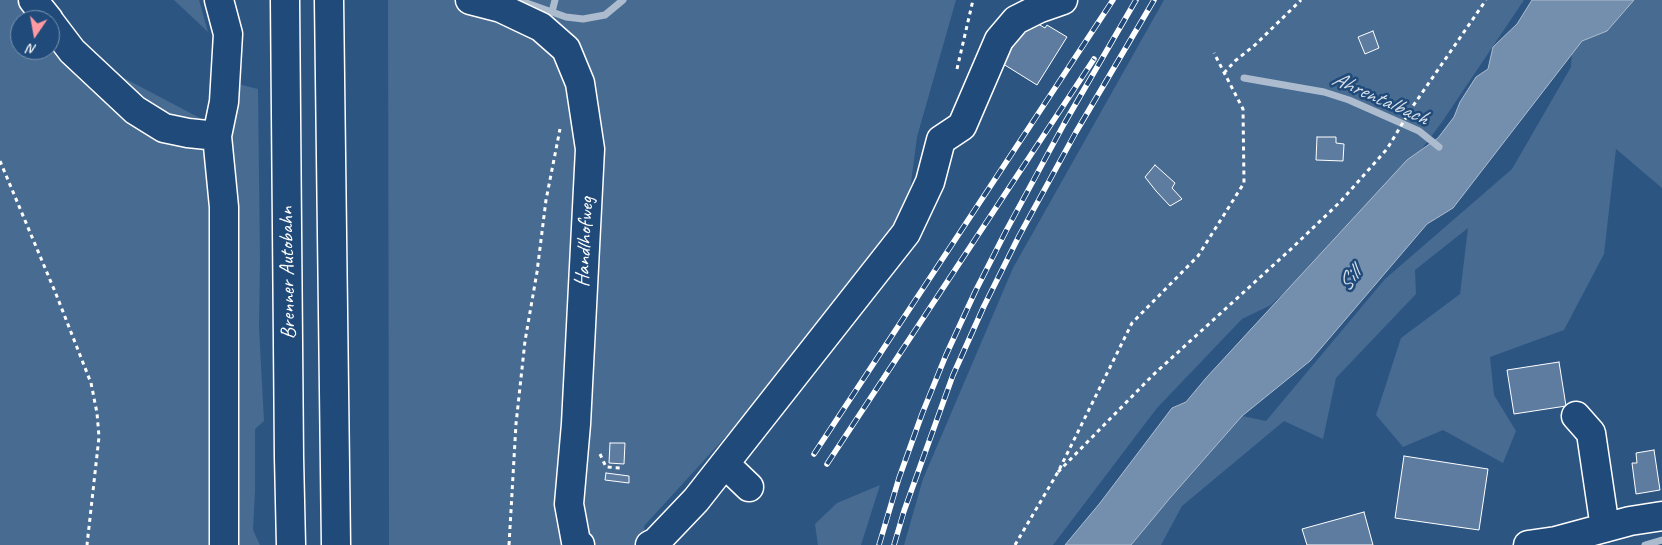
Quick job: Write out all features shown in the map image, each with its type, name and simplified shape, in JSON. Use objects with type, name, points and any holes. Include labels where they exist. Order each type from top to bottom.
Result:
[{"type":"main road","points":[[33,0],[41,10]]},
{"type":"main road","points":[[219,0],[228,34],[224,102],[217,136],[224,207],[224,545]]},
{"type":"main road","name":"Brenner Autobahn","points":[[285,0],[291,545]]},
{"type":"main road","name":"Brenner Autobahn","points":[[329,0],[336,545]]},
{"type":"main road","name":"Handlhofweg","points":[[470,0],[501,8],[541,27],[566,49],[580,83],[590,149],[576,424],[569,504],[576,542],[580,545]]},
{"type":"main road","points":[[650,545],[656,542],[696,500],[906,233],[930,182],[941,140],[962,126],[999,40],[1016,20],[1040,8],[1063,0]]},
{"type":"main road","points":[[60,35],[72,51],[135,110],[164,128],[217,136]]},
{"type":"main road","points":[[1576,416],[1591,433],[1605,528]]},
{"type":"main road","points":[[725,464],[749,487]]},
{"type":"main road","points":[[1528,545],[1556,541],[1630,521],[1662,516]]},
{"type":"path","points":[[1224,73],[1294,8],[1300,0]]},
{"type":"path","points":[[1058,472],[1153,375],[1291,250],[1346,195],[1387,149],[1413,106],[1486,0]]},
{"type":"path","points":[[1015,545],[1058,472],[1132,323],[1198,256],[1244,183],[1243,109],[1214,52]]},
{"type":"path","points":[[509,545],[516,424],[525,342],[538,272],[546,200],[561,126]]},
{"type":"path","points":[[0,161],[56,294],[91,384],[97,413],[99,437],[87,545]]},
{"type":"shaded area","points":[[0,0],[17,0],[24,10],[10,10],[10,60],[60,60],[60,44],[232,135],[238,84],[258,89],[259,327],[264,421],[255,429],[253,530],[260,545],[0,545]]},
{"type":"shaded area","points":[[174,0],[199,0],[208,32]]},
{"type":"shaded area","points":[[388,0],[956,0],[917,137],[908,206],[857,282],[794,362],[644,526],[646,545],[389,545]]},
{"type":"shaded area","points":[[1164,0],[1524,0],[1442,122],[1409,166],[1364,217],[1271,305],[1242,319],[1157,408],[1053,545],[904,545],[923,479],[1013,268]]},
{"type":"shaded area","points":[[1599,0],[1662,0],[1662,188],[1616,149],[1604,254],[1564,330],[1490,357],[1494,395],[1516,431],[1503,463],[1443,430],[1403,447],[1376,415],[1401,338],[1460,294],[1468,228],[1415,270],[1416,294],[1336,378],[1323,439],[1284,421],[1182,506],[1161,545],[1131,545],[1242,416],[1266,421],[1385,279],[1512,169],[1571,67],[1574,16]]},
{"type":"shaded area","points":[[880,485],[861,545],[818,545],[815,524],[837,503]]},
{"type":"water","name":"Sill","points":[[1532,0],[1634,0],[1607,31],[1582,41],[1453,208],[1427,224],[1310,361],[1242,416],[1131,545],[1065,545],[1100,503],[1172,408],[1186,402],[1407,160],[1438,138],[1454,117],[1460,102],[1476,77],[1488,69],[1493,47],[1517,24]]},
{"type":"building","points":[[1028,18],[1045,28],[1047,25],[1067,37],[1037,85],[1000,62]]},
{"type":"building","points":[[1373,31],[1379,48],[1365,54],[1358,37]]},
{"type":"building","points":[[1317,137],[1336,137],[1336,143],[1344,144],[1343,161],[1316,160]]},
{"type":"building","points":[[1155,165],[1175,183],[1172,188],[1182,199],[1170,206],[1145,177]]},
{"type":"building","points":[[1559,362],[1566,406],[1514,414],[1507,370]]},
{"type":"building","points":[[610,443],[625,443],[624,464],[609,463]]},
{"type":"building","points":[[1654,450],[1660,490],[1636,494],[1632,463],[1637,463],[1636,453]]},
{"type":"building","points":[[1404,456],[1488,469],[1479,530],[1395,518]]},
{"type":"building","points":[[606,473],[629,476],[629,483],[605,480]]},
{"type":"building","points":[[1364,512],[1373,545],[1307,545],[1302,529]]},
{"type":"waterway","name":"Ahrentalbach","points":[[518,0],[566,17],[583,19],[605,15],[623,0]]},
{"type":"waterway","points":[[552,12],[555,0]]},
{"type":"waterway","name":"Ahrentalbach","points":[[1244,78],[1324,92],[1349,100],[1419,131],[1439,147]]},
{"type":"waterway","points":[[1645,545],[1662,540]]},
{"type":"railway","points":[[814,454],[1113,0]]},
{"type":"railway","points":[[879,545],[899,478],[922,414],[975,292],[1064,124],[1136,0]]},
{"type":"railway","points":[[894,545],[904,511],[953,375],[984,306],[1019,236],[1076,132],[1154,0]]},
{"type":"railway","points":[[827,464],[1094,59]]}]
